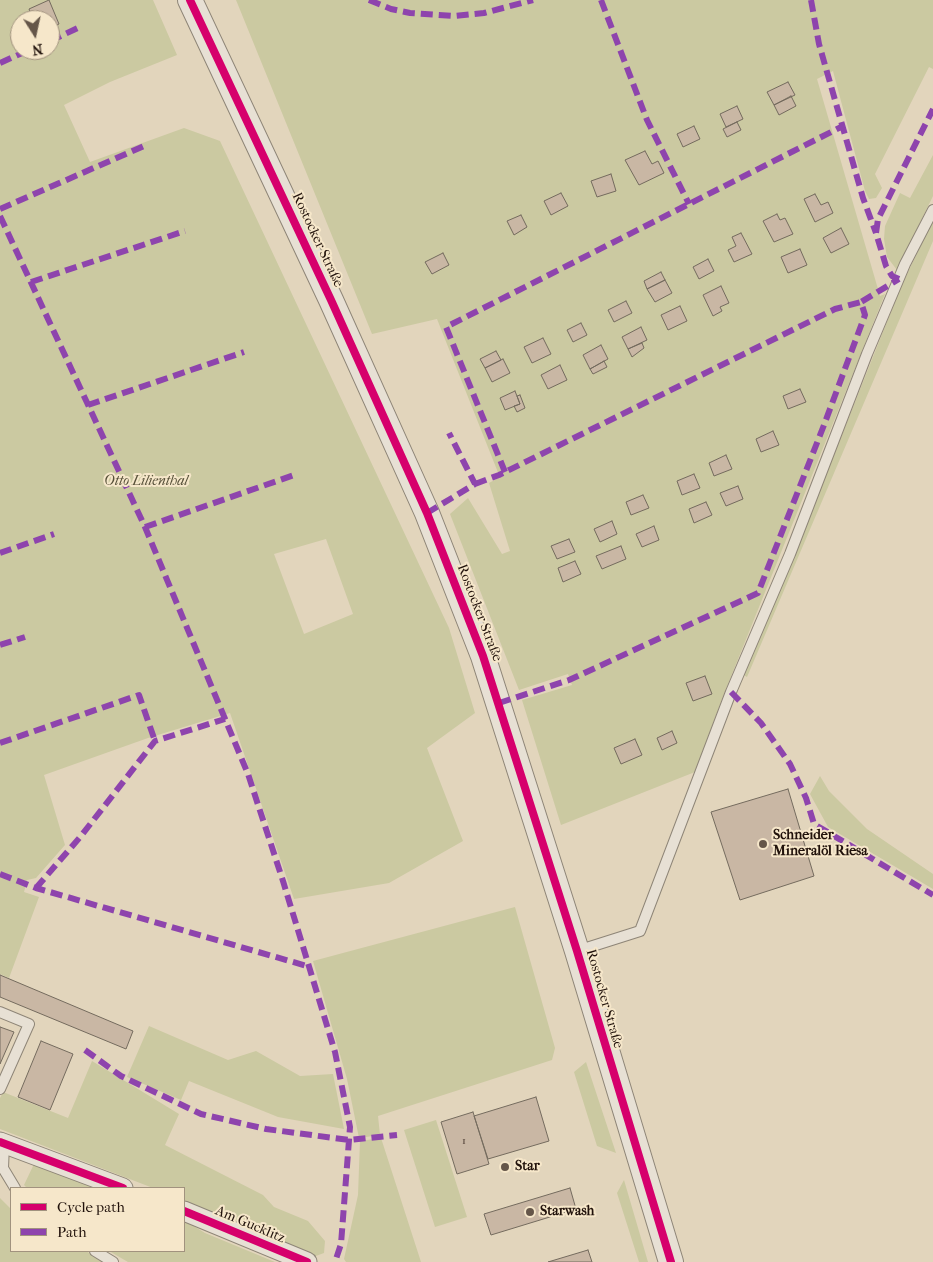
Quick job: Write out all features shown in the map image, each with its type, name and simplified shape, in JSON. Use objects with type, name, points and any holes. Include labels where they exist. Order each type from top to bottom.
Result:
[{"type":"street","name":"Rostocker Straße","points":[[190,0],[331,300],[427,513],[483,656],[577,951],[671,1262]]},
{"type":"street","points":[[2,1143],[120,1187]]},
{"type":"street","name":"Am Gucklitz","points":[[185,1211],[307,1262]]},
{"type":"lane","points":[[577,951],[640,931],[731,692],[790,554],[866,354],[905,264],[933,210]]},
{"type":"lane","points":[[0,1012],[30,1024],[0,1089]]},
{"type":"lane","points":[[2,1143],[3,1168],[14,1187]]},
{"type":"lane","points":[[97,1252],[113,1262]]},
{"type":"green space","name":"Otto Lilienthal","points":[[0,0],[153,0],[177,55],[110,82],[64,105],[90,162],[184,128],[220,141],[449,628],[475,713],[427,748],[463,841],[389,883],[294,899],[230,713],[148,738],[44,775],[65,845],[36,878],[27,880],[24,892],[39,897],[9,978],[0,974]],"holes":[[[326,539],[353,614],[304,634],[274,554]]]},
{"type":"green space","points":[[236,0],[933,0],[933,69],[929,67],[875,174],[882,188],[876,198],[869,199],[865,191],[833,71],[817,79],[880,296],[885,294],[722,699],[695,772],[561,825],[522,700],[572,685],[568,674],[519,690],[450,514],[468,498],[502,554],[510,551],[489,483],[502,476],[499,475],[437,319],[372,334]]},
{"type":"green space","points":[[933,155],[933,196],[897,270],[887,257],[884,239],[885,226],[900,193],[910,198]]},
{"type":"green space","points":[[933,221],[933,241],[747,677],[742,674],[820,490],[902,284]]},
{"type":"green space","points":[[820,776],[829,791],[867,829],[933,874],[933,889],[828,827],[810,794]]},
{"type":"green space","points":[[515,907],[555,1048],[552,1060],[378,1116],[380,1135],[359,1138],[347,1079],[313,961]]},
{"type":"green space","points":[[149,1026],[228,1060],[256,1051],[300,1076],[333,1074],[344,1129],[278,1117],[189,1081],[181,1100],[127,1077]]},
{"type":"green space","points":[[92,1061],[179,1114],[165,1145],[263,1195],[274,1207],[308,1221],[325,1241],[324,1253],[313,1257],[185,1202],[185,1187],[150,1187],[0,1129],[0,1098],[3,1092],[68,1118]]},
{"type":"green space","points":[[586,1062],[616,1153],[597,1146],[574,1072]]},
{"type":"green space","points":[[436,1120],[467,1217],[435,1227],[404,1130]]},
{"type":"green space","points":[[381,1138],[421,1262],[346,1262],[344,1259],[358,1195],[360,1141]]},
{"type":"green space","points":[[34,1164],[100,1187],[26,1187],[24,1185]]},
{"type":"green space","points":[[624,1180],[648,1262],[639,1262],[617,1193]]},
{"type":"green space","points":[[0,1198],[10,1208],[10,1252],[88,1252],[104,1262],[0,1262]]},
{"type":"green space","points":[[185,1221],[205,1233],[275,1262],[128,1262],[111,1252],[185,1252]]},
{"type":"building","points":[[49,0],[53,10],[29,10]]},
{"type":"building","points":[[788,82],[795,95],[774,105],[767,92]]},
{"type":"building","points":[[791,96],[796,106],[779,115],[774,105]]},
{"type":"building","points":[[737,106],[743,119],[726,127],[720,114]]},
{"type":"building","points":[[737,122],[741,130],[727,137],[723,129]]},
{"type":"building","points":[[694,126],[700,139],[683,147],[677,134]]},
{"type":"building","points":[[645,151],[652,164],[658,161],[664,173],[639,185],[625,160]]},
{"type":"building","points":[[611,174],[616,191],[597,197],[591,181]]},
{"type":"building","points":[[561,193],[568,206],[551,215],[544,201]]},
{"type":"building","points":[[815,194],[821,205],[828,202],[833,213],[815,222],[804,199]]},
{"type":"building","points":[[777,214],[780,220],[785,218],[793,234],[774,242],[763,221]]},
{"type":"building","points":[[521,215],[527,227],[514,235],[507,221]]},
{"type":"building","points":[[841,228],[849,244],[831,253],[823,238]]},
{"type":"building","points":[[741,233],[752,254],[734,262],[728,250],[736,246],[732,237]]},
{"type":"building","points":[[800,249],[807,265],[788,273],[781,257]]},
{"type":"building","points":[[443,253],[449,265],[432,274],[425,262]]},
{"type":"building","points":[[708,259],[714,271],[699,279],[693,267]]},
{"type":"building","points":[[661,272],[665,280],[647,289],[644,281]]},
{"type":"building","points":[[665,280],[672,293],[655,302],[647,289]]},
{"type":"building","points":[[721,286],[729,303],[720,307],[722,311],[713,316],[703,295]]},
{"type":"building","points":[[626,301],[632,313],[614,322],[608,310]]},
{"type":"building","points":[[680,306],[687,321],[668,330],[661,315]]},
{"type":"building","points":[[581,323],[587,335],[573,342],[567,330]]},
{"type":"building","points":[[641,327],[647,340],[628,349],[622,337]]},
{"type":"building","points":[[543,338],[551,354],[532,363],[524,347]]},
{"type":"building","points":[[642,343],[644,348],[632,357],[628,349]]},
{"type":"building","points":[[601,345],[608,359],[590,369],[583,355]]},
{"type":"building","points":[[496,351],[501,360],[485,368],[480,359]]},
{"type":"building","points":[[503,359],[510,373],[492,382],[485,368]]},
{"type":"building","points":[[604,361],[607,367],[593,374],[590,369]]},
{"type":"building","points":[[560,365],[567,380],[548,389],[541,375]]},
{"type":"building","points":[[800,389],[806,402],[788,409],[783,396]]},
{"type":"building","points":[[515,391],[520,404],[505,410],[500,398]]},
{"type":"building","points":[[520,395],[525,408],[517,412],[514,406],[520,404],[517,396]]},
{"type":"building","points":[[773,431],[779,445],[761,452],[756,439]]},
{"type":"building","points":[[726,455],[732,469],[714,476],[709,463]]},
{"type":"building","points":[[694,474],[700,488],[682,495],[677,481]]},
{"type":"building","points":[[738,486],[743,499],[726,506],[720,493]]},
{"type":"building","points":[[643,495],[649,508],[631,515],[626,502]]},
{"type":"building","points":[[706,502],[712,515],[694,523],[689,509]]},
{"type":"building","points":[[612,521],[617,534],[600,542],[594,529]]},
{"type":"building","points":[[654,526],[659,540],[642,547],[636,534]]},
{"type":"building","points":[[569,539],[575,552],[557,559],[551,546]]},
{"type":"building","points":[[621,546],[626,559],[602,569],[596,556]]},
{"type":"building","points":[[575,561],[581,574],[563,582],[558,568]]},
{"type":"building","points":[[705,676],[712,694],[693,701],[686,683]]},
{"type":"building","points":[[672,731],[677,743],[662,750],[657,738]]},
{"type":"building","points":[[635,739],[642,755],[621,764],[614,748]]},
{"type":"building","name":"Schneider Mineralöl Riesa","points":[[788,789],[814,876],[740,900],[711,812]]},
{"type":"building","points":[[0,975],[133,1031],[126,1049],[0,997]]},
{"type":"building","points":[[0,1027],[14,1032],[0,1064]]},
{"type":"building","points":[[41,1041],[73,1054],[50,1110],[18,1097]]},
{"type":"building","points":[[536,1097],[549,1141],[488,1159],[474,1116]]},
{"type":"building","points":[[473,1112],[489,1164],[457,1174],[441,1122]]},
{"type":"building","name":"Starwash","points":[[570,1188],[576,1209],[491,1235],[484,1214]]},
{"type":"building","points":[[588,1250],[592,1262],[548,1262]]},
{"type":"marked path","points":[[369,0],[391,9],[410,13],[454,16],[484,13],[533,0]]},
{"type":"marked path","points":[[601,0],[647,120],[689,204]]},
{"type":"marked path","points":[[811,0],[819,44],[863,198],[876,233]]},
{"type":"marked path","points":[[60,36],[80,27]]},
{"type":"marked path","points":[[0,63],[10,59]]},
{"type":"marked path","points":[[899,279],[892,276],[886,266],[876,233],[878,219],[933,109]]},
{"type":"marked path","points":[[505,472],[446,327],[843,126]]},
{"type":"marked path","points":[[0,209],[144,146]]},
{"type":"marked path","points":[[0,216],[145,527],[248,774],[283,881],[335,1052],[350,1127],[341,1244],[335,1262]]},
{"type":"marked path","points":[[31,282],[185,231]]},
{"type":"marked path","points":[[499,703],[569,680],[758,593],[865,315],[861,302],[899,279]]},
{"type":"marked path","points":[[475,484],[499,475],[835,309],[861,302]]},
{"type":"marked path","points":[[88,405],[244,352]]},
{"type":"marked path","points":[[427,513],[475,484],[449,433]]},
{"type":"marked path","points":[[145,527],[297,474]]},
{"type":"marked path","points":[[0,553],[54,534]]},
{"type":"marked path","points":[[0,645],[25,637]]},
{"type":"marked path","points":[[731,692],[761,723],[790,764],[806,798],[814,824],[933,895]]},
{"type":"marked path","points":[[0,743],[139,695],[155,741]]},
{"type":"marked path","points":[[36,888],[81,836],[155,741],[225,719]]},
{"type":"marked path","points":[[0,874],[36,888],[307,966]]},
{"type":"marked path","points":[[85,1050],[121,1076],[201,1114],[266,1129],[349,1140],[397,1135]]},
{"type":"cycle path","points":[[190,0],[331,300],[427,513],[483,656],[577,951],[671,1262]]},
{"type":"cycle path","points":[[0,1142],[120,1187]]},
{"type":"cycle path","points":[[185,1211],[307,1262]]},
{"type":"place","name":"Schneider Mineralöl Riesa","points":[[763,844]]},
{"type":"place","name":"Star","points":[[505,1167]]},
{"type":"place","name":"Starwash","points":[[530,1212]]}]
